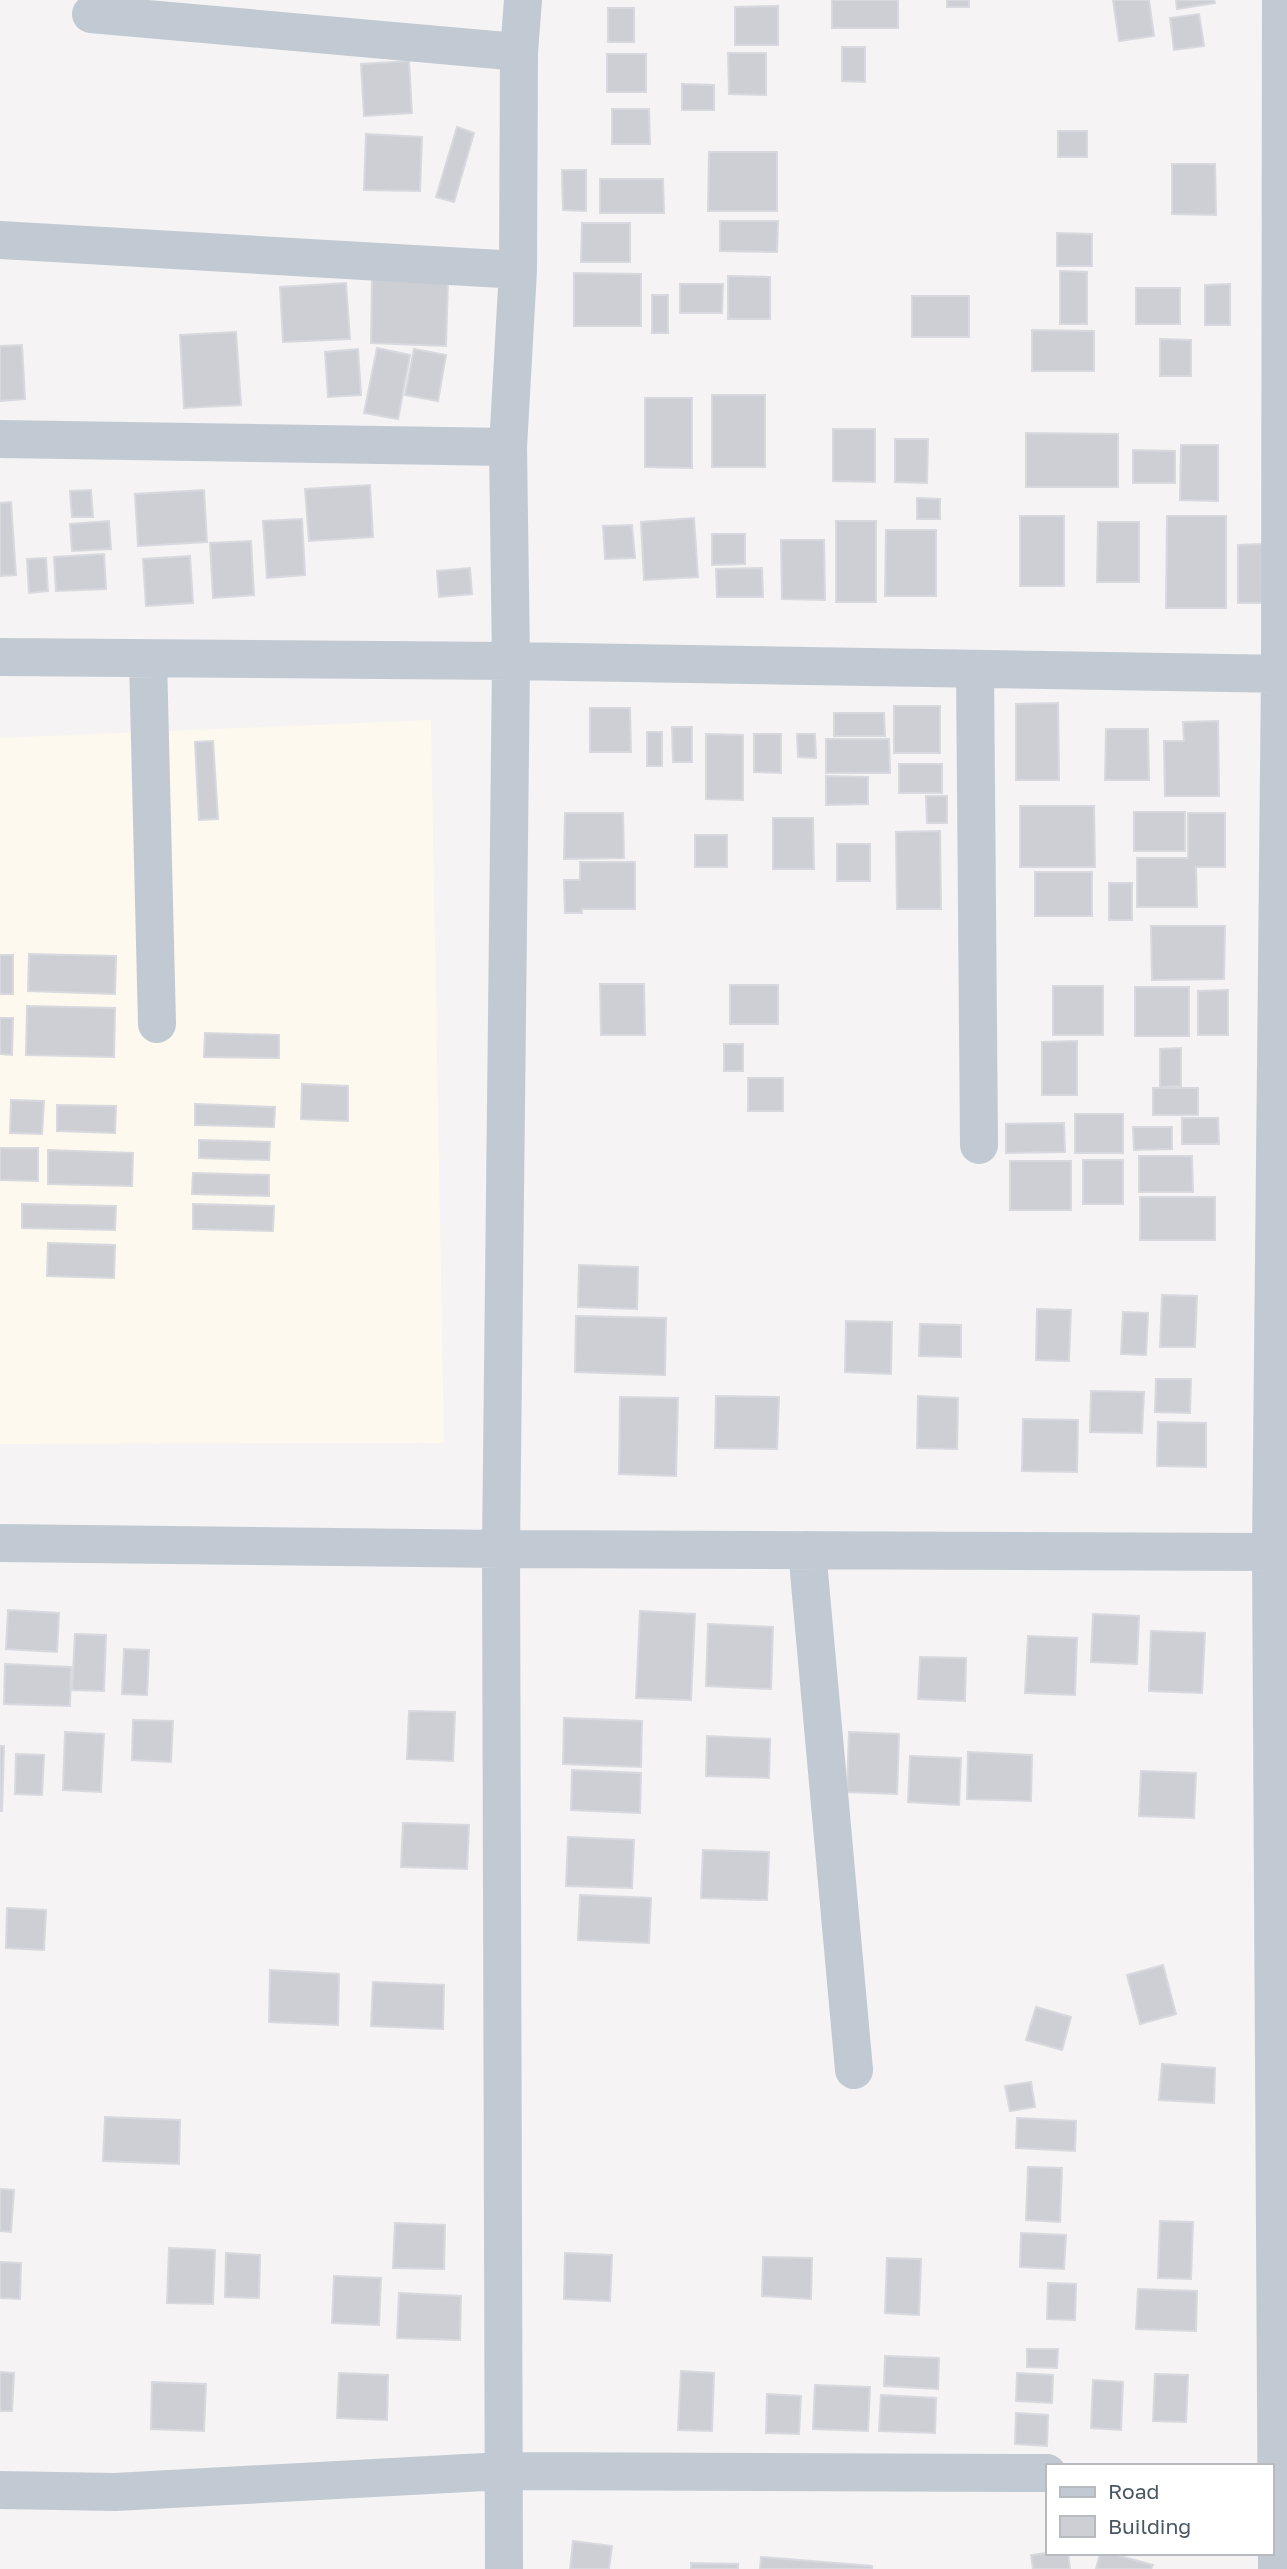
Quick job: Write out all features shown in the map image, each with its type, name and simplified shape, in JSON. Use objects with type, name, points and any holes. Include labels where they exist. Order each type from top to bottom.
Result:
[{"type":"street","points":[[503,2569],[501,1549],[511,661],[508,447],[518,270],[519,52],[523,0]]},
{"type":"street","points":[[1277,2569],[1284,674],[1281,0]]},
{"type":"street","points":[[91,14],[519,52]]},
{"type":"street","points":[[0,240],[518,270]]},
{"type":"street","points":[[0,439],[508,447]]},
{"type":"street","points":[[0,657],[511,661],[1284,674]]},
{"type":"street","points":[[148,659],[157,1024]]},
{"type":"street","points":[[975,669],[979,1145]]},
{"type":"street","points":[[0,1543],[501,1549],[1279,1552]]},
{"type":"street","points":[[807,1550],[855,2070]]},
{"type":"street","points":[[0,2490],[115,2492],[503,2471],[1046,2473]]},
{"type":"shaded area","points":[[431,720],[444,1443],[0,1444],[0,738]]},
{"type":"building","points":[[832,0],[898,0],[898,28],[832,28]]},
{"type":"building","points":[[947,0],[969,0],[969,7],[947,7]]},
{"type":"building","points":[[1113,0],[1149,0],[1154,36],[1119,41]]},
{"type":"building","points":[[1176,0],[1214,0],[1215,3],[1177,9]]},
{"type":"building","points":[[778,6],[778,45],[735,45],[735,7]]},
{"type":"building","points":[[608,8],[634,8],[634,42],[608,42]]},
{"type":"building","points":[[1199,14],[1204,46],[1174,50],[1170,18]]},
{"type":"building","points":[[842,47],[865,47],[865,82],[842,81]]},
{"type":"building","points":[[728,53],[766,53],[766,95],[729,94]]},
{"type":"building","points":[[607,54],[646,54],[646,92],[607,92]]},
{"type":"building","points":[[409,61],[412,113],[364,116],[361,64]]},
{"type":"building","points":[[682,84],[714,85],[714,110],[682,110]]},
{"type":"building","points":[[612,109],[649,109],[650,144],[612,144]]},
{"type":"building","points":[[457,127],[474,133],[454,202],[436,197]]},
{"type":"building","points":[[1058,131],[1087,131],[1087,157],[1058,157]]},
{"type":"building","points":[[366,134],[422,137],[420,191],[364,190]]},
{"type":"building","points":[[709,152],[777,152],[777,211],[708,211]]},
{"type":"building","points":[[1172,164],[1215,164],[1216,215],[1172,214]]},
{"type":"building","points":[[562,170],[586,170],[586,211],[563,210]]},
{"type":"building","points":[[600,179],[663,179],[664,213],[600,213]]},
{"type":"building","points":[[720,221],[778,221],[777,252],[720,251]]},
{"type":"building","points":[[582,223],[630,223],[630,262],[581,262]]},
{"type":"building","points":[[1057,233],[1092,234],[1092,266],[1057,266]]},
{"type":"building","points":[[1060,271],[1087,272],[1087,324],[1060,324]]},
{"type":"building","points":[[574,273],[641,274],[641,326],[574,326]]},
{"type":"building","points":[[728,276],[770,277],[770,319],[728,319]]},
{"type":"building","points":[[372,278],[448,280],[446,346],[371,343]]},
{"type":"building","points":[[346,283],[350,339],[283,342],[280,287]]},
{"type":"building","points":[[680,284],[723,284],[722,313],[680,313]]},
{"type":"building","points":[[1230,284],[1230,325],[1205,325],[1205,285]]},
{"type":"building","points":[[1136,288],[1180,288],[1180,324],[1136,324]]},
{"type":"building","points":[[652,295],[668,295],[668,333],[652,333]]},
{"type":"building","points":[[912,296],[969,296],[969,337],[912,337]]},
{"type":"building","points":[[1032,330],[1094,331],[1094,371],[1032,371]]},
{"type":"building","points":[[236,332],[241,405],[184,408],[180,335]]},
{"type":"building","points":[[1160,339],[1191,340],[1191,376],[1160,376]]},
{"type":"building","points":[[22,345],[25,399],[0,401],[0,346]]},
{"type":"building","points":[[377,348],[410,355],[398,419],[364,413]]},
{"type":"building","points":[[358,349],[361,395],[328,397],[325,352]]},
{"type":"building","points":[[414,349],[446,355],[438,401],[405,395]]},
{"type":"building","points":[[712,395],[765,395],[765,467],[712,467]]},
{"type":"building","points":[[645,398],[692,398],[692,468],[645,467]]},
{"type":"building","points":[[833,429],[875,429],[875,482],[833,481]]},
{"type":"building","points":[[1026,433],[1118,434],[1118,487],[1026,487]]},
{"type":"building","points":[[895,439],[928,439],[927,483],[895,482]]},
{"type":"building","points":[[1181,445],[1218,445],[1218,501],[1180,500]]},
{"type":"building","points":[[1133,450],[1175,451],[1175,483],[1133,483]]},
{"type":"building","points":[[370,485],[373,537],[309,541],[305,489]]},
{"type":"building","points":[[91,490],[93,517],[72,517],[70,491]]},
{"type":"building","points":[[204,490],[207,542],[138,546],[135,494]]},
{"type":"building","points":[[917,498],[940,499],[940,519],[917,519]]},
{"type":"building","points":[[11,502],[16,575],[0,576],[0,503]]},
{"type":"building","points":[[1020,516],[1064,516],[1064,586],[1020,586]]},
{"type":"building","points":[[1167,516],[1226,516],[1226,608],[1166,608]]},
{"type":"building","points":[[694,518],[698,577],[644,580],[641,522]]},
{"type":"building","points":[[302,519],[305,575],[267,578],[263,521]]},
{"type":"building","points":[[109,521],[111,549],[72,551],[70,524]]},
{"type":"building","points":[[836,521],[876,521],[876,602],[836,602]]},
{"type":"building","points":[[1098,522],[1139,522],[1139,582],[1097,582]]},
{"type":"building","points":[[632,525],[635,558],[605,559],[603,526]]},
{"type":"building","points":[[886,530],[936,530],[936,596],[885,596]]},
{"type":"building","points":[[712,534],[745,534],[745,564],[712,565]]},
{"type":"building","points":[[781,540],[824,540],[825,600],[782,599]]},
{"type":"building","points":[[251,541],[254,595],[213,598],[210,543]]},
{"type":"building","points":[[1262,544],[1262,603],[1238,603],[1238,545]]},
{"type":"building","points":[[104,554],[106,589],[56,591],[54,557]]},
{"type":"building","points":[[190,556],[193,603],[146,606],[143,559]]},
{"type":"building","points":[[46,558],[48,591],[29,593],[27,559]]},
{"type":"building","points":[[470,568],[472,594],[439,597],[437,571]]},
{"type":"building","points":[[762,568],[763,597],[717,597],[716,569]]},
{"type":"building","points":[[1058,703],[1059,780],[1016,780],[1016,704]]},
{"type":"building","points":[[894,706],[940,706],[940,753],[894,753]]},
{"type":"building","points":[[590,708],[630,708],[631,752],[590,752]]},
{"type":"building","points":[[834,713],[884,713],[885,736],[834,736]]},
{"type":"building","points":[[1218,721],[1219,796],[1165,796],[1164,741],[1184,741],[1183,722]]},
{"type":"building","points":[[672,727],[692,727],[692,762],[673,762]]},
{"type":"building","points":[[1106,729],[1148,729],[1149,780],[1105,780]]},
{"type":"building","points":[[647,732],[662,732],[662,766],[647,766]]},
{"type":"building","points":[[706,734],[743,735],[743,800],[706,799]]},
{"type":"building","points":[[754,734],[781,734],[781,773],[754,772]]},
{"type":"building","points":[[797,734],[815,734],[816,758],[798,757]]},
{"type":"building","points":[[826,739],[889,739],[890,773],[826,773]]},
{"type":"building","points":[[213,741],[218,819],[199,820],[195,742]]},
{"type":"building","points":[[899,764],[942,764],[942,793],[899,793]]},
{"type":"building","points":[[826,776],[868,777],[868,804],[826,805]]},
{"type":"building","points":[[926,796],[947,796],[947,823],[927,823]]},
{"type":"building","points":[[1020,806],[1094,806],[1095,867],[1020,867]]},
{"type":"building","points":[[1134,812],[1185,812],[1185,851],[1134,851]]},
{"type":"building","points":[[565,813],[623,813],[624,858],[564,859]]},
{"type":"building","points":[[1188,813],[1225,813],[1225,867],[1196,867],[1197,907],[1137,907],[1137,858],[1188,858]]},
{"type":"building","points":[[773,818],[813,818],[814,869],[773,869]]},
{"type":"building","points":[[940,831],[941,909],[897,909],[896,832]]},
{"type":"building","points":[[695,835],[727,835],[727,867],[695,867]]},
{"type":"building","points":[[837,844],[870,844],[870,881],[837,881]]},
{"type":"building","points":[[580,862],[635,862],[635,909],[582,909],[582,913],[565,913],[564,880],[580,880]]},
{"type":"building","points":[[1035,872],[1092,872],[1092,916],[1035,916]]},
{"type":"building","points":[[1109,883],[1132,883],[1132,920],[1109,920]]},
{"type":"building","points":[[1151,926],[1225,926],[1224,979],[1152,980]]},
{"type":"building","points":[[29,954],[116,956],[115,994],[28,991]]},
{"type":"building","points":[[0,955],[13,955],[13,994],[0,994]]},
{"type":"building","points":[[600,984],[644,984],[645,1035],[601,1035]]},
{"type":"building","points":[[730,985],[778,985],[778,1024],[730,1024]]},
{"type":"building","points":[[1053,986],[1103,986],[1103,1035],[1053,1035]]},
{"type":"building","points":[[1135,987],[1189,987],[1189,1036],[1135,1036]]},
{"type":"building","points":[[1228,990],[1228,1035],[1198,1035],[1198,991]]},
{"type":"building","points":[[27,1006],[115,1008],[114,1057],[26,1055]]},
{"type":"building","points":[[0,1018],[13,1018],[12,1055],[0,1054]]},
{"type":"building","points":[[205,1033],[279,1035],[279,1058],[204,1057]]},
{"type":"building","points":[[1077,1041],[1077,1095],[1042,1095],[1042,1042]]},
{"type":"building","points":[[724,1044],[743,1044],[743,1071],[724,1071]]},
{"type":"building","points":[[1181,1048],[1181,1086],[1160,1087],[1160,1049]]},
{"type":"building","points":[[748,1078],[783,1078],[783,1111],[748,1111]]},
{"type":"building","points":[[302,1084],[348,1086],[348,1121],[301,1119]]},
{"type":"building","points":[[1153,1088],[1198,1088],[1198,1115],[1153,1115]]},
{"type":"building","points":[[11,1100],[44,1101],[42,1134],[10,1133]]},
{"type":"building","points":[[195,1104],[275,1107],[274,1127],[195,1125]]},
{"type":"building","points":[[57,1105],[116,1106],[115,1133],[57,1131]]},
{"type":"building","points":[[1075,1114],[1123,1114],[1123,1153],[1075,1153]]},
{"type":"building","points":[[1182,1118],[1218,1118],[1219,1144],[1182,1144]]},
{"type":"building","points":[[1064,1123],[1065,1152],[1006,1153],[1006,1124]]},
{"type":"building","points":[[1133,1127],[1172,1127],[1172,1149],[1134,1150]]},
{"type":"building","points":[[199,1140],[270,1142],[269,1160],[199,1158]]},
{"type":"building","points":[[0,1148],[38,1148],[38,1181],[0,1180]]},
{"type":"building","points":[[48,1150],[133,1153],[132,1186],[48,1184]]},
{"type":"building","points":[[1139,1156],[1192,1156],[1193,1192],[1139,1192]]},
{"type":"building","points":[[1083,1160],[1123,1160],[1123,1204],[1083,1204]]},
{"type":"building","points":[[1010,1161],[1071,1161],[1071,1210],[1010,1210]]},
{"type":"building","points":[[193,1173],[269,1175],[269,1196],[192,1194]]},
{"type":"building","points":[[1140,1197],[1215,1197],[1215,1240],[1140,1240]]},
{"type":"building","points":[[22,1204],[116,1206],[115,1230],[22,1228]]},
{"type":"building","points":[[193,1204],[274,1206],[273,1231],[193,1229]]},
{"type":"building","points":[[48,1243],[115,1245],[114,1278],[47,1276]]},
{"type":"building","points":[[579,1265],[638,1267],[637,1309],[578,1307]]},
{"type":"building","points":[[1162,1295],[1197,1296],[1195,1347],[1160,1347]]},
{"type":"building","points":[[1037,1309],[1071,1310],[1069,1361],[1036,1360]]},
{"type":"building","points":[[1123,1312],[1148,1313],[1146,1355],[1121,1354]]},
{"type":"building","points":[[576,1316],[666,1318],[665,1375],[575,1372]]},
{"type":"building","points":[[846,1321],[892,1322],[891,1374],[845,1372]]},
{"type":"building","points":[[920,1324],[961,1325],[961,1357],[919,1356]]},
{"type":"building","points":[[1156,1379],[1191,1379],[1190,1413],[1155,1412]]},
{"type":"building","points":[[1091,1391],[1144,1392],[1142,1433],[1090,1432]]},
{"type":"building","points":[[716,1396],[779,1397],[777,1449],[715,1448]]},
{"type":"building","points":[[918,1396],[958,1398],[957,1449],[917,1448]]},
{"type":"building","points":[[620,1397],[678,1398],[676,1476],[619,1474]]},
{"type":"building","points":[[1023,1419],[1078,1420],[1077,1472],[1022,1471]]},
{"type":"building","points":[[1158,1422],[1206,1423],[1206,1467],[1157,1466]]},
{"type":"building","points":[[8,1610],[59,1613],[57,1652],[6,1649]]},
{"type":"building","points":[[640,1611],[695,1614],[691,1700],[636,1698]]},
{"type":"building","points":[[1093,1614],[1139,1616],[1137,1664],[1091,1662]]},
{"type":"building","points":[[708,1624],[773,1627],[771,1689],[706,1686]]},
{"type":"building","points":[[1151,1631],[1205,1633],[1202,1693],[1149,1691]]},
{"type":"building","points":[[75,1634],[106,1635],[104,1691],[72,1690]]},
{"type":"building","points":[[1028,1636],[1077,1638],[1075,1695],[1025,1693]]},
{"type":"building","points":[[124,1649],[149,1650],[147,1695],[122,1694]]},
{"type":"building","points":[[920,1657],[966,1658],[965,1701],[918,1699]]},
{"type":"building","points":[[5,1664],[71,1667],[70,1706],[4,1704]]},
{"type":"building","points":[[409,1711],[455,1712],[453,1761],[407,1759]]},
{"type":"building","points":[[564,1718],[642,1721],[641,1767],[563,1764]]},
{"type":"building","points":[[133,1720],[173,1721],[171,1762],[132,1760]]},
{"type":"building","points":[[65,1732],[104,1734],[101,1792],[63,1790]]},
{"type":"building","points":[[849,1732],[899,1734],[897,1794],[847,1792]]},
{"type":"building","points":[[707,1736],[770,1739],[769,1778],[706,1776]]},
{"type":"building","points":[[0,1746],[4,1746],[2,1811],[0,1811]]},
{"type":"building","points":[[968,1752],[1032,1755],[1031,1801],[967,1799]]},
{"type":"building","points":[[16,1754],[44,1755],[42,1795],[15,1794]]},
{"type":"building","points":[[910,1756],[961,1758],[959,1805],[908,1802]]},
{"type":"building","points":[[572,1770],[641,1773],[640,1813],[571,1810]]},
{"type":"building","points":[[1141,1771],[1196,1773],[1194,1818],[1139,1816]]},
{"type":"building","points":[[403,1823],[469,1825],[467,1869],[401,1867]]},
{"type":"building","points":[[568,1837],[634,1840],[632,1888],[566,1886]]},
{"type":"building","points":[[703,1850],[769,1852],[767,1900],[701,1898]]},
{"type":"building","points":[[580,1895],[651,1898],[649,1943],[578,1940]]},
{"type":"building","points":[[7,1908],[46,1910],[44,1950],[6,1948]]},
{"type":"building","points":[[1163,1965],[1176,2014],[1140,2024],[1127,1975]]},
{"type":"building","points":[[270,1970],[339,1974],[338,2025],[269,2022]]},
{"type":"building","points":[[373,1982],[444,1985],[443,2029],[371,2026]]},
{"type":"building","points":[[1036,2007],[1071,2017],[1062,2050],[1026,2040]]},
{"type":"building","points":[[1162,2064],[1215,2068],[1214,2103],[1159,2100]]},
{"type":"building","points":[[1031,2082],[1035,2107],[1010,2111],[1005,2086]]},
{"type":"building","points":[[105,2117],[180,2120],[179,2164],[103,2161]]},
{"type":"building","points":[[1017,2118],[1076,2121],[1075,2151],[1016,2148]]},
{"type":"building","points":[[1028,2167],[1062,2168],[1060,2222],[1026,2220]]},
{"type":"building","points":[[0,2189],[14,2190],[11,2232],[0,2231]]},
{"type":"building","points":[[1160,2221],[1193,2222],[1191,2279],[1158,2278]]},
{"type":"building","points":[[395,2223],[445,2225],[444,2269],[393,2268]]},
{"type":"building","points":[[1021,2233],[1066,2235],[1064,2269],[1020,2267]]},
{"type":"building","points":[[169,2248],[215,2250],[213,2304],[167,2303]]},
{"type":"building","points":[[226,2253],[260,2255],[259,2298],[225,2297]]},
{"type":"building","points":[[565,2253],[612,2255],[610,2301],[564,2299]]},
{"type":"building","points":[[763,2257],[812,2258],[811,2299],[762,2296]]},
{"type":"building","points":[[887,2258],[921,2259],[919,2315],[885,2313]]},
{"type":"building","points":[[0,2262],[21,2263],[20,2299],[0,2298]]},
{"type":"building","points":[[334,2276],[381,2278],[379,2325],[332,2323]]},
{"type":"building","points":[[1048,2283],[1076,2284],[1075,2320],[1047,2319]]},
{"type":"building","points":[[1138,2289],[1197,2291],[1196,2331],[1136,2329]]},
{"type":"building","points":[[399,2293],[461,2296],[460,2340],[397,2338]]},
{"type":"building","points":[[1027,2349],[1058,2349],[1057,2368],[1027,2367]]},
{"type":"building","points":[[885,2356],[939,2358],[938,2389],[884,2386]]},
{"type":"building","points":[[681,2371],[714,2373],[712,2431],[678,2430]]},
{"type":"building","points":[[0,2372],[14,2373],[12,2411],[0,2411]]},
{"type":"building","points":[[339,2373],[388,2375],[387,2420],[337,2418]]},
{"type":"building","points":[[1017,2373],[1053,2375],[1052,2403],[1016,2401]]},
{"type":"building","points":[[1155,2374],[1188,2375],[1186,2422],[1153,2421]]},
{"type":"building","points":[[1093,2380],[1123,2382],[1121,2430],[1091,2428]]},
{"type":"building","points":[[152,2382],[206,2384],[204,2431],[151,2429]]},
{"type":"building","points":[[815,2385],[870,2387],[868,2431],[813,2429]]},
{"type":"building","points":[[767,2394],[801,2396],[799,2434],[766,2433]]},
{"type":"building","points":[[881,2395],[936,2398],[935,2433],[879,2431]]},
{"type":"building","points":[[1016,2413],[1048,2415],[1047,2446],[1015,2444]]},
{"type":"building","points":[[573,2541],[612,2546],[609,2569],[570,2569]]},
{"type":"building","points":[[1031,2555],[1068,2555],[1070,2569],[1033,2569]]},
{"type":"building","points":[[1100,2555],[1116,2555],[1153,2565],[1151,2569],[1096,2569]]},
{"type":"building","points":[[761,2557],[872,2566],[872,2569],[760,2569]]},
{"type":"building","points":[[691,2563],[738,2564],[738,2569],[691,2569]]}]
